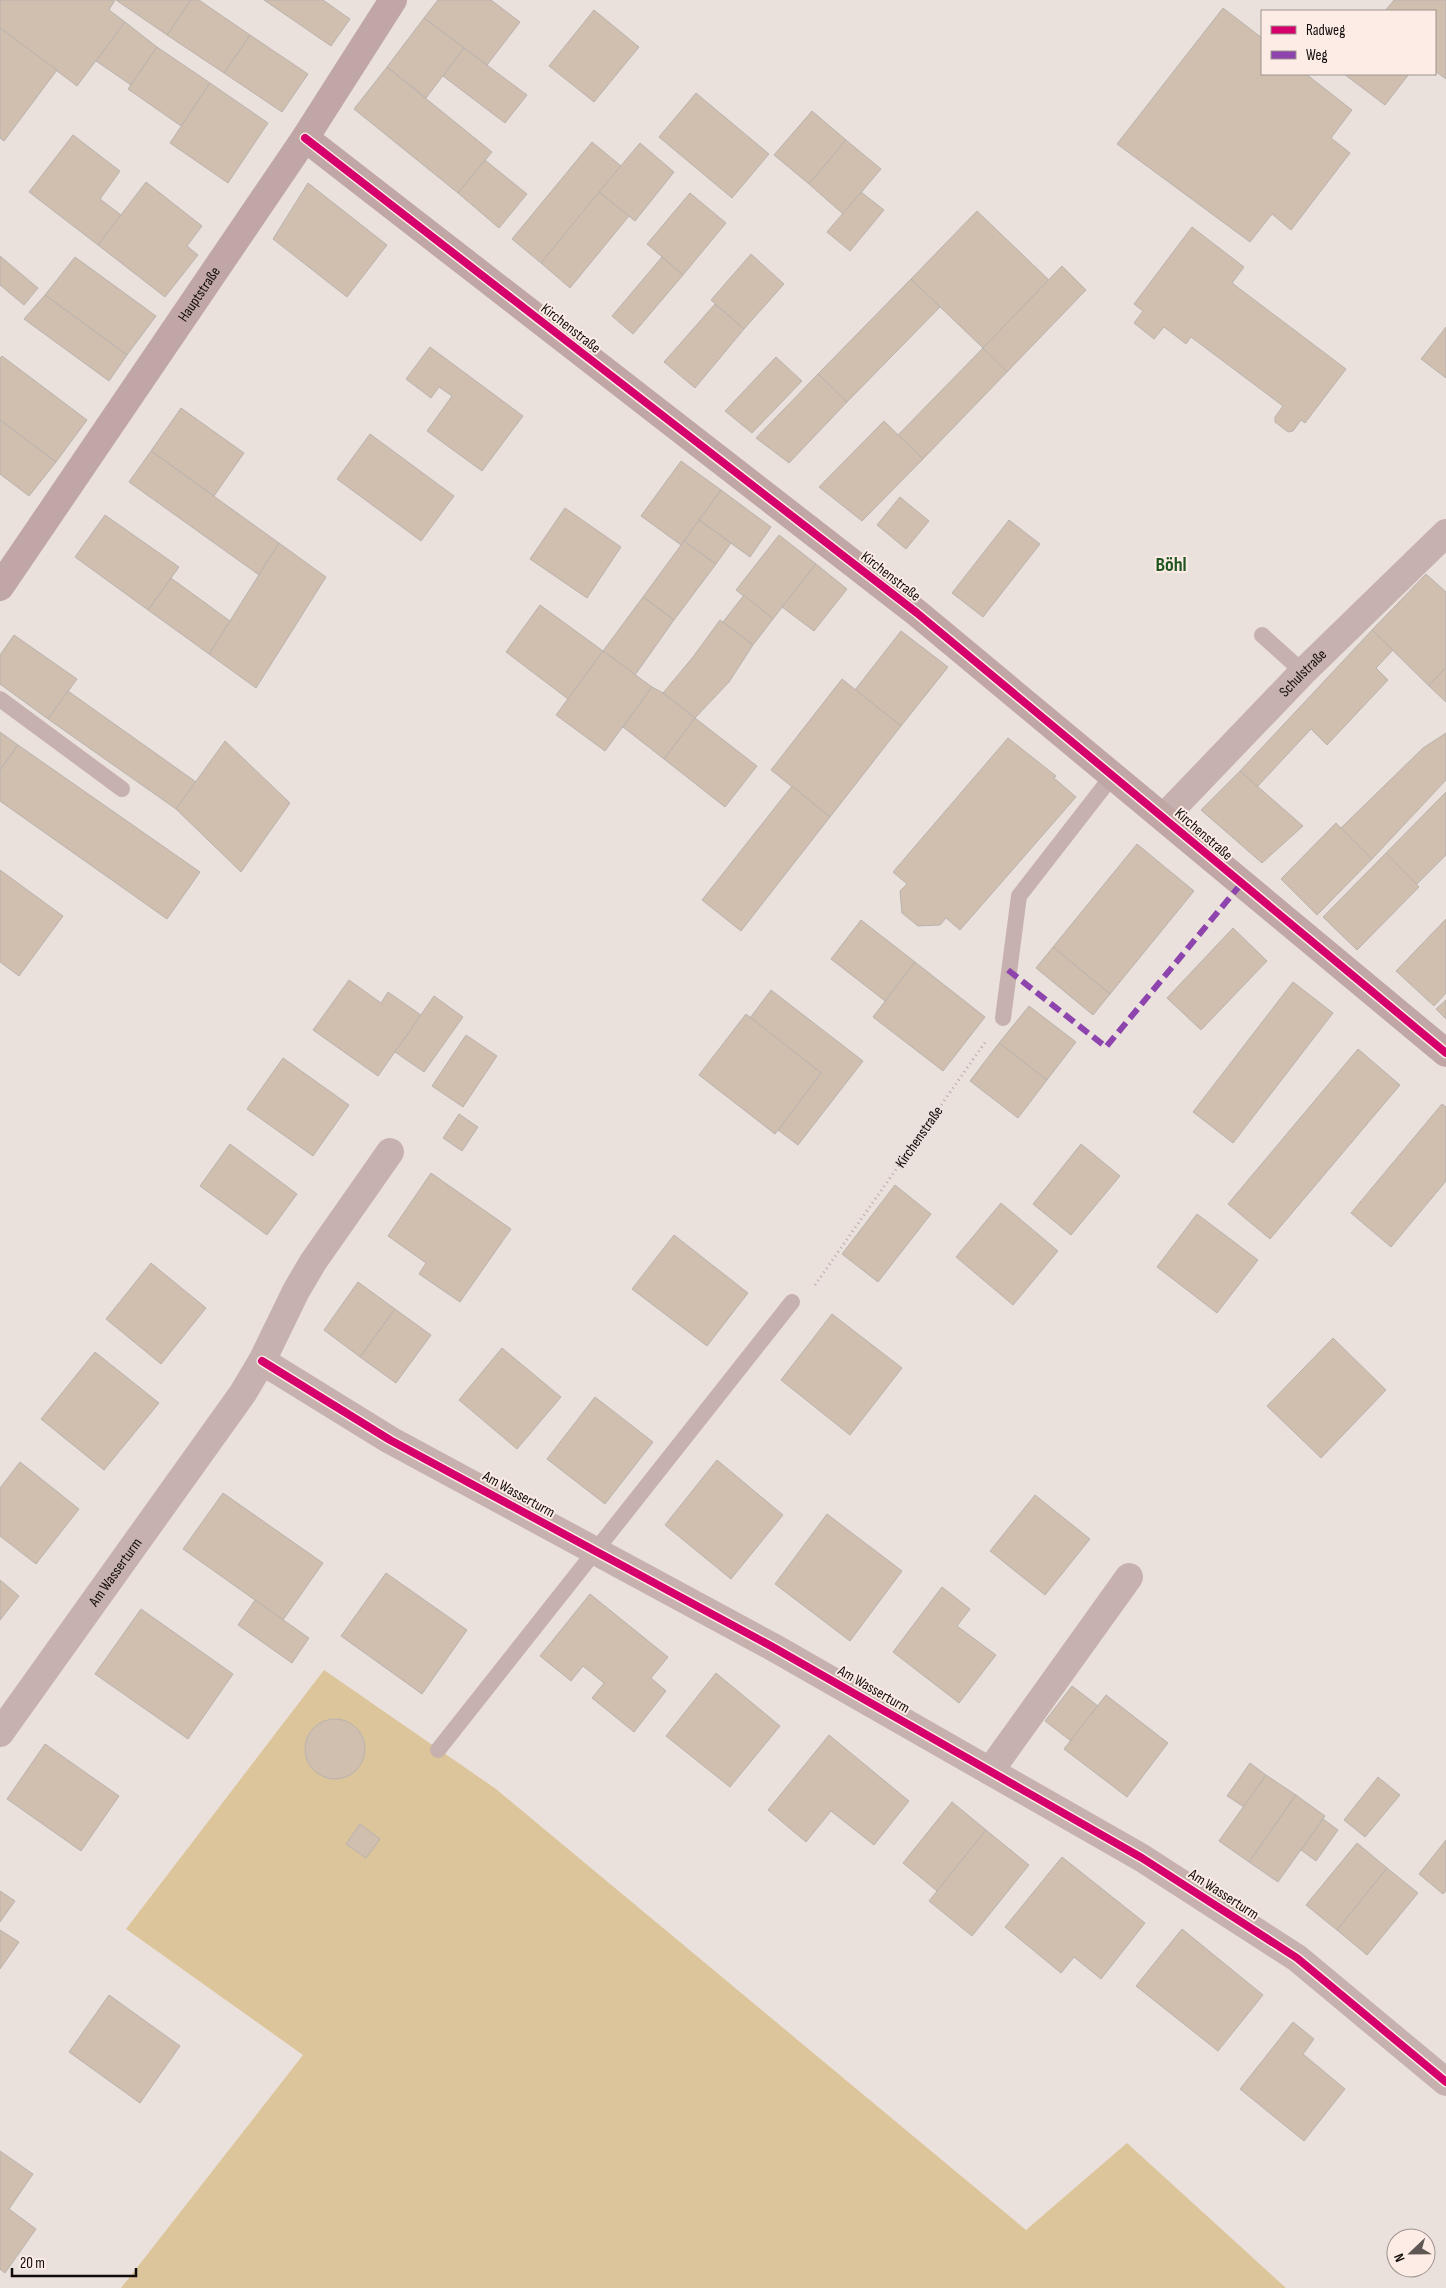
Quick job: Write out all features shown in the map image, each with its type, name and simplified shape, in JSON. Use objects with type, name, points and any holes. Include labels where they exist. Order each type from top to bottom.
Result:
[{"type":"street","name":"Hauptstraße","points":[[0,587],[305,138],[393,0]]},
{"type":"street","name":"Kirchenstraße","points":[[305,138],[917,613],[1446,1053]]},
{"type":"street","name":"Schulstraße","points":[[1164,817],[1303,672],[1446,533]]},
{"type":"street","name":"Am Wasserturm","points":[[0,1733],[212,1438],[262,1361],[296,1291],[309,1270],[390,1152]]},
{"type":"street","name":"Am Wasserturm","points":[[262,1361],[390,1440],[771,1646],[1142,1858],[1296,1958],[1446,2082]]},
{"type":"street","points":[[990,1771],[1129,1577]]},
{"type":"lane","points":[[1262,635],[1303,672]]},
{"type":"lane","points":[[0,699],[122,789]]},
{"type":"lane","points":[[1002,1018],[1019,896],[1113,775]]},
{"type":"lane","points":[[438,1750],[792,1302]]},
{"type":"shaded area","points":[[324,1670],[496,1789],[1026,2230],[1127,2143],[1286,2288],[121,2288],[303,2055],[126,1929]]},
{"type":"building","points":[[0,0],[115,0],[109,10],[125,22],[77,86],[0,28]]},
{"type":"building","points":[[116,0],[191,0],[167,35]]},
{"type":"building","points":[[191,0],[199,0],[250,35],[224,73],[167,35]]},
{"type":"building","points":[[264,0],[323,0],[350,19],[331,46]]},
{"type":"building","points":[[438,0],[491,0],[520,22],[487,65],[424,18]]},
{"type":"building","points":[[1394,0],[1446,0],[1446,79],[1436,72],[1436,10],[1386,10]]},
{"type":"building","points":[[1223,8],[1261,37],[1261,75],[1307,75],[1352,110],[1331,138],[1350,153],[1291,230],[1272,214],[1250,242],[1117,144]]},
{"type":"building","points":[[594,10],[639,47],[594,102],[549,66]]},
{"type":"building","points":[[424,18],[464,48],[426,98],[387,67]]},
{"type":"building","points":[[125,22],[157,47],[131,85],[96,61]]},
{"type":"building","points":[[0,28],[57,70],[4,141],[0,138]]},
{"type":"building","points":[[250,35],[308,74],[282,112],[224,73]]},
{"type":"building","points":[[157,47],[210,83],[181,126],[128,89]]},
{"type":"building","points":[[464,48],[527,95],[505,123],[443,76]]},
{"type":"building","points":[[387,67],[492,152],[458,193],[354,109]]},
{"type":"building","points":[[1345,75],[1408,75],[1385,105]]},
{"type":"building","points":[[210,83],[268,123],[228,183],[170,143]]},
{"type":"building","points":[[696,93],[769,154],[732,198],[659,137]]},
{"type":"building","points":[[812,111],[846,140],[809,184],[774,155]]},
{"type":"building","points":[[73,135],[120,171],[100,199],[121,215],[98,245],[29,192]]},
{"type":"building","points":[[846,140],[881,169],[843,214],[809,184]]},
{"type":"building","points":[[592,142],[621,166],[541,263],[512,239]]},
{"type":"building","points":[[640,143],[674,172],[635,221],[599,192]]},
{"type":"building","points":[[485,160],[527,194],[499,228],[458,193]]},
{"type":"building","points":[[146,182],[202,226],[187,246],[198,255],[165,297],[98,245]]},
{"type":"building","points":[[308,183],[387,245],[347,297],[273,239]]},
{"type":"building","points":[[599,192],[629,216],[570,288],[541,263]]},
{"type":"building","points":[[861,192],[884,210],[850,251],[827,232]]},
{"type":"building","points":[[690,193],[726,223],[683,275],[647,244]]},
{"type":"building","points":[[977,211],[1049,280],[983,348],[911,279]]},
{"type":"building","points":[[1192,227],[1244,267],[1232,283],[1346,369],[1305,423],[1301,420],[1293,431],[1288,432],[1275,422],[1275,417],[1283,406],[1191,337],[1186,344],[1164,327],[1154,339],[1134,323],[1143,311],[1134,304]]},
{"type":"building","points":[[751,254],[784,284],[744,329],[711,300]]},
{"type":"building","points":[[0,256],[38,288],[24,305],[0,285]]},
{"type":"building","points":[[75,257],[156,316],[127,355],[45,295]]},
{"type":"building","points":[[662,257],[683,275],[633,334],[612,316]]},
{"type":"building","points":[[1062,266],[1086,290],[1007,372],[983,348]]},
{"type":"building","points":[[911,279],[940,307],[847,402],[818,374]]},
{"type":"building","points":[[45,295],[127,355],[109,381],[24,319]]},
{"type":"building","points":[[715,304],[744,329],[695,388],[664,362]]},
{"type":"building","points":[[1446,327],[1446,378],[1421,359]]},
{"type":"building","points":[[430,347],[523,416],[482,471],[427,431],[452,396],[439,387],[431,398],[406,379]]},
{"type":"building","points":[[983,348],[1007,372],[923,459],[898,435]]},
{"type":"building","points":[[2,356],[87,420],[56,462],[0,420],[0,358]]},
{"type":"building","points":[[776,357],[802,381],[752,433],[725,411]]},
{"type":"building","points":[[818,374],[847,402],[789,463],[756,438]]},
{"type":"building","points":[[181,408],[244,453],[214,496],[151,451]]},
{"type":"building","points":[[0,420],[56,462],[29,496],[0,474]]},
{"type":"building","points":[[884,421],[923,459],[862,521],[819,487]]},
{"type":"building","points":[[370,434],[454,496],[421,541],[337,479]]},
{"type":"building","points":[[151,451],[279,543],[259,575],[129,482]]},
{"type":"building","points":[[681,461],[721,490],[681,545],[641,516]]},
{"type":"building","points":[[721,490],[771,527],[750,557],[699,520]]},
{"type":"building","points":[[900,497],[929,521],[906,549],[877,525]]},
{"type":"building","points":[[565,508],[621,547],[587,598],[530,559]]},
{"type":"building","points":[[105,515],[179,567],[148,610],[75,557]]},
{"type":"building","points":[[699,520],[731,543],[716,564],[684,541]]},
{"type":"building","points":[[1009,520],[1040,544],[983,617],[952,593]]},
{"type":"building","points":[[779,535],[816,564],[773,619],[736,590]]},
{"type":"building","points":[[684,541],[716,564],[674,620],[643,597]]},
{"type":"building","points":[[279,543],[326,577],[256,688],[209,654]]},
{"type":"building","points":[[816,564],[847,589],[814,631],[782,607]]},
{"type":"building","points":[[1426,574],[1446,592],[1446,667],[1429,686],[1372,630]]},
{"type":"building","points":[[171,578],[230,621],[209,654],[148,610]]},
{"type":"building","points":[[744,595],[773,619],[753,645],[723,622]]},
{"type":"building","points":[[643,597],[674,620],[635,675],[603,651]]},
{"type":"building","points":[[540,605],[603,651],[568,699],[506,652]]},
{"type":"building","points":[[720,620],[753,645],[729,682],[695,718],[663,693]]},
{"type":"building","points":[[1372,630],[1393,650],[1376,668],[1388,680],[1327,745],[1311,729],[1257,787],[1240,771]]},
{"type":"building","points":[[901,631],[948,667],[901,726],[855,690]]},
{"type":"building","points":[[14,635],[77,679],[48,719],[0,684],[0,655]]},
{"type":"building","points":[[603,651],[652,687],[605,751],[556,715]]},
{"type":"building","points":[[1446,667],[1446,702],[1429,686]]},
{"type":"building","points":[[842,679],[901,726],[830,817],[771,770]]},
{"type":"building","points":[[652,687],[663,693],[695,718],[664,759],[623,727]]},
{"type":"building","points":[[68,691],[196,782],[176,809],[48,719]]},
{"type":"building","points":[[695,718],[757,766],[725,807],[664,759]]},
{"type":"building","points":[[0,732],[18,745],[0,770]]},
{"type":"building","points":[[1446,733],[1446,780],[1372,859],[1341,828],[1423,748]]},
{"type":"building","points":[[1008,738],[1056,776],[1054,778],[1076,797],[960,930],[946,918],[940,925],[918,926],[902,913],[900,891],[907,884],[893,872]]},
{"type":"building","points":[[225,741],[290,803],[241,872],[176,809]]},
{"type":"building","points":[[18,745],[200,872],[167,919],[0,801],[0,770]]},
{"type":"building","points":[[1240,771],[1303,826],[1262,863],[1201,810]]},
{"type":"building","points":[[792,786],[830,817],[741,931],[702,900]]},
{"type":"building","points":[[1446,792],[1446,855],[1416,885],[1386,853]]},
{"type":"building","points":[[1336,823],[1372,859],[1317,915],[1281,879]]},
{"type":"building","points":[[1137,844],[1194,891],[1110,994],[1053,947]]},
{"type":"building","points":[[1386,853],[1419,887],[1357,950],[1323,917]]},
{"type":"building","points":[[0,870],[63,916],[19,976],[0,962]]},
{"type":"building","points":[[1446,919],[1446,993],[1434,1006],[1396,971]]},
{"type":"building","points":[[861,920],[915,962],[885,1001],[831,959]]},
{"type":"building","points":[[1233,928],[1267,961],[1201,1030],[1167,998]]},
{"type":"building","points":[[1053,947],[1110,994],[1093,1015],[1036,968]]},
{"type":"building","points":[[915,962],[985,1017],[943,1071],[873,1017]]},
{"type":"building","points":[[349,980],[381,1003],[388,992],[421,1015],[378,1076],[313,1030]]},
{"type":"building","points":[[1293,982],[1333,1013],[1233,1143],[1193,1112]]},
{"type":"building","points":[[771,990],[863,1061],[798,1145],[778,1130],[821,1073],[750,1018]]},
{"type":"building","points":[[434,996],[463,1017],[424,1072],[395,1052]]},
{"type":"building","points":[[1446,1000],[1446,1019],[1436,1009]]},
{"type":"building","points":[[1029,1006],[1076,1042],[1047,1080],[999,1043]]},
{"type":"building","points":[[746,1014],[821,1073],[775,1134],[699,1075]]},
{"type":"building","points":[[466,1035],[497,1056],[463,1107],[432,1086]]},
{"type":"building","points":[[999,1043],[1047,1080],[1018,1118],[970,1081]]},
{"type":"building","points":[[1358,1049],[1400,1085],[1270,1239],[1228,1204]]},
{"type":"building","points":[[283,1058],[349,1105],[313,1156],[247,1109]]},
{"type":"building","points":[[1442,1104],[1446,1107],[1446,1181],[1391,1247],[1351,1213]]},
{"type":"building","points":[[459,1114],[478,1127],[462,1151],[443,1138]]},
{"type":"building","points":[[230,1144],[297,1194],[267,1235],[200,1186]]},
{"type":"building","points":[[1081,1144],[1120,1176],[1071,1235],[1033,1204]]},
{"type":"building","points":[[431,1173],[511,1229],[460,1302],[419,1274],[426,1263],[388,1236]]},
{"type":"building","points":[[895,1185],[931,1214],[878,1282],[842,1254]]},
{"type":"building","points":[[1001,1203],[1058,1251],[1013,1305],[956,1257]]},
{"type":"building","points":[[1197,1214],[1258,1260],[1217,1313],[1157,1267]]},
{"type":"building","points":[[674,1235],[748,1293],[707,1346],[632,1289]]},
{"type":"building","points":[[151,1263],[206,1308],[161,1364],[106,1319]]},
{"type":"building","points":[[358,1282],[395,1309],[360,1357],[324,1330]]},
{"type":"building","points":[[395,1309],[431,1335],[396,1383],[360,1357]]},
{"type":"building","points":[[832,1314],[902,1368],[850,1435],[781,1380]]},
{"type":"building","points":[[1333,1338],[1386,1390],[1321,1458],[1267,1406]]},
{"type":"building","points":[[502,1348],[561,1397],[517,1449],[459,1400]]},
{"type":"building","points":[[95,1352],[159,1403],[104,1470],[41,1419]]},
{"type":"building","points":[[595,1397],[653,1442],[605,1504],[547,1459]]},
{"type":"building","points":[[717,1460],[783,1515],[731,1579],[665,1525]]},
{"type":"building","points":[[20,1462],[79,1509],[36,1564],[0,1536],[0,1488]]},
{"type":"building","points":[[223,1493],[323,1563],[283,1620],[183,1549]]},
{"type":"building","points":[[1035,1495],[1090,1539],[1045,1595],[990,1551]]},
{"type":"building","points":[[827,1514],[902,1571],[850,1641],[775,1584]]},
{"type":"building","points":[[386,1573],[467,1630],[422,1694],[341,1636]]},
{"type":"building","points":[[0,1580],[19,1596],[0,1620]]},
{"type":"building","points":[[942,1587],[970,1609],[957,1626],[996,1655],[959,1703],[893,1652]]},
{"type":"building","points":[[590,1594],[668,1657],[651,1678],[666,1691],[634,1732],[592,1698],[604,1683],[583,1666],[571,1681],[540,1656]]},
{"type":"building","points":[[255,1600],[309,1638],[292,1663],[238,1625]]},
{"type":"building","points":[[141,1609],[233,1674],[188,1739],[95,1674]]},
{"type":"building","points":[[716,1673],[780,1726],[730,1787],[666,1736]]},
{"type":"building","points":[[1072,1686],[1098,1706],[1071,1741],[1045,1721]]},
{"type":"building","points":[[1106,1695],[1168,1743],[1127,1797],[1064,1749]]},
{"type":"building","points":[[335,1719],[351,1724],[356,1728],[360,1733],[365,1749],[360,1765],[356,1770],[351,1774],[335,1779],[319,1774],[314,1770],[310,1765],[305,1749],[310,1733],[314,1728],[319,1724]]},
{"type":"building","points":[[829,1735],[909,1801],[874,1845],[831,1811],[806,1842],[768,1810]]},
{"type":"building","points":[[45,1744],[119,1796],[81,1851],[7,1799]]},
{"type":"building","points":[[1250,1763],[1266,1775],[1244,1807],[1227,1796]]},
{"type":"building","points":[[1266,1775],[1296,1795],[1249,1862],[1219,1841]]},
{"type":"building","points":[[1378,1777],[1400,1795],[1365,1837],[1344,1820]]},
{"type":"building","points":[[1296,1795],[1325,1816],[1278,1882],[1249,1862]]},
{"type":"building","points":[[952,1802],[986,1830],[937,1891],[903,1863]]},
{"type":"building","points":[[1323,1819],[1338,1830],[1316,1861],[1301,1850]]},
{"type":"building","points":[[360,1824],[380,1839],[366,1858],[346,1844]]},
{"type":"building","points":[[986,1830],[1029,1865],[972,1936],[929,1901]]},
{"type":"building","points":[[1446,1840],[1446,1891],[1443,1894],[1419,1874]]},
{"type":"building","points":[[1357,1843],[1387,1868],[1337,1930],[1306,1905]]},
{"type":"building","points":[[1062,1857],[1145,1923],[1101,1979],[1074,1957],[1061,1973],[1005,1927]]},
{"type":"building","points":[[1387,1868],[1418,1893],[1367,1955],[1337,1930]]},
{"type":"building","points":[[0,1891],[15,1901],[0,1922]]},
{"type":"building","points":[[1182,1929],[1263,1995],[1218,2051],[1136,1986]]},
{"type":"building","points":[[0,1930],[19,1942],[0,1969]]},
{"type":"building","points":[[109,1995],[180,2046],[140,2103],[69,2052]]},
{"type":"building","points":[[1293,2022],[1314,2039],[1303,2054],[1345,2089],[1304,2141],[1240,2089]]},
{"type":"building","points":[[0,2151],[33,2174],[9,2209],[36,2229],[5,2273],[0,2269]]},
{"type":"marked path","points":[[1008,970],[1106,1047],[1241,884]]},
{"type":"cycle path","points":[[305,138],[917,613],[1446,1053]]},
{"type":"cycle path","points":[[262,1361],[390,1440],[771,1646],[1142,1858],[1297,1958],[1446,2082]]},
{"type":"district","name":"Böhl","points":[[1171,564]]}]
